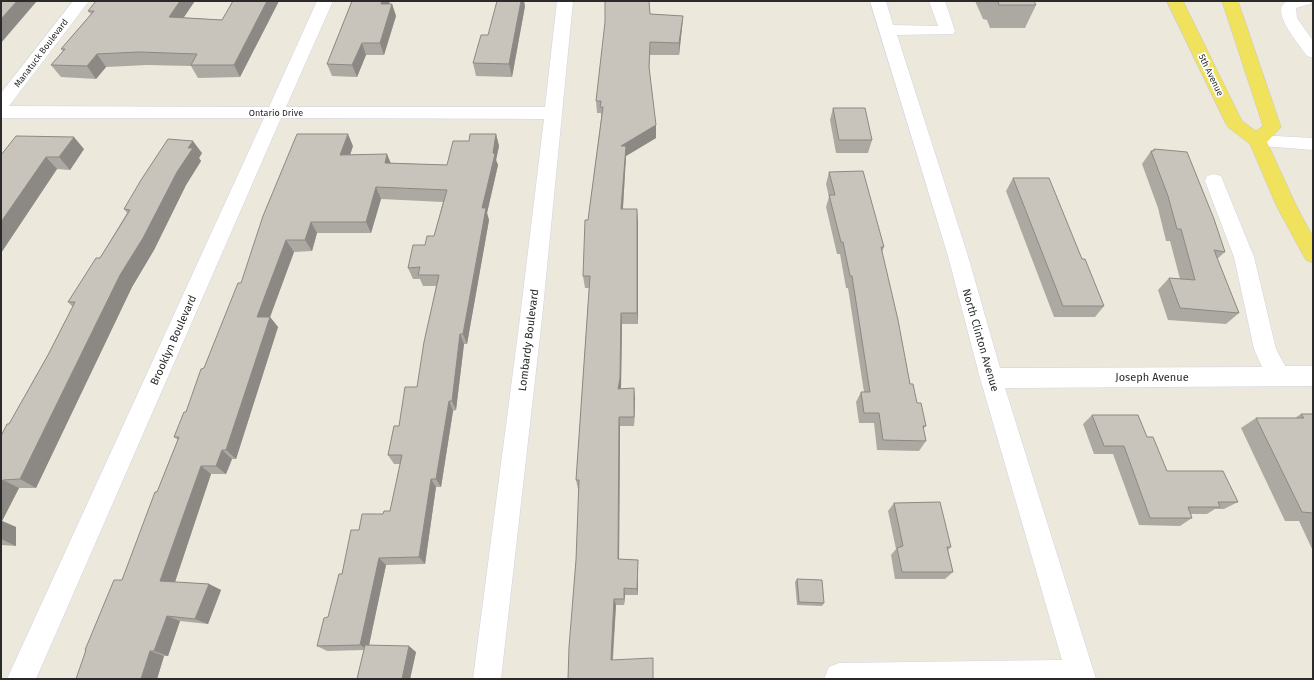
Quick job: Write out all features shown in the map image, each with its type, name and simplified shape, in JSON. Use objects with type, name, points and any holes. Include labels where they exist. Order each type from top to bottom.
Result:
[{"type":"main road","name":"5th Avenue","points":[[1175,1],[1235,124],[1257,141],[1286,205],[1313,255]]},
{"type":"main road","points":[[1230,5],[1272,127],[1257,141]]},
{"type":"street","name":"Manatuck Boulevard","points":[[1,105],[81,1]]},
{"type":"street","name":"Brooklyn Boulevard","points":[[21,679],[325,1]]},
{"type":"street","name":"Lombardy Boulevard","points":[[487,679],[530,326],[565,1]]},
{"type":"street","name":"North Clinton Avenue","points":[[878,1],[958,256],[991,378],[1081,676]]},
{"type":"street","points":[[887,30],[947,31],[938,1]]},
{"type":"street","points":[[1305,1],[1288,6],[1289,18],[1313,53]]},
{"type":"street","name":"Ontario Drive","points":[[1,112],[552,114]]},
{"type":"street","points":[[1257,141],[1313,144]]},
{"type":"street","points":[[1214,181],[1244,257],[1265,349],[1278,376]]},
{"type":"street","name":"Joseph Avenue","points":[[991,378],[1313,376]]},
{"type":"street","points":[[838,679],[839,676],[1081,676]]},
{"type":"building","points":[[1,1],[17,1],[1,19]]},
{"type":"building","points":[[96,1],[180,1],[169,17],[222,20],[233,1],[267,1],[234,65],[191,65],[197,54],[139,52],[97,54],[87,66],[51,65],[65,49],[61,49],[94,11],[88,11]]},
{"type":"building","points":[[352,1],[382,1],[381,4],[392,4],[380,43],[362,43],[352,65],[327,64]]},
{"type":"building","points":[[497,1],[521,1],[509,64],[473,63],[481,35],[488,35]]},
{"type":"building","points":[[605,1],[649,1],[650,14],[683,16],[679,43],[650,42],[649,67],[656,125],[621,146],[626,146],[621,209],[637,209],[637,313],[621,313],[620,378],[618,389],[634,388],[634,417],[619,417],[618,559],[638,560],[637,589],[624,588],[624,599],[614,599],[611,660],[653,658],[653,679],[568,679],[576,560],[579,480],[576,480],[590,276],[583,276],[585,220],[588,220],[603,107],[600,107],[601,101],[596,101],[605,22]]},
{"type":"building","points":[[998,1],[1034,1],[1036,5],[999,5]]},
{"type":"building","points":[[833,108],[865,108],[872,140],[839,140]]},
{"type":"building","points":[[297,134],[348,134],[340,155],[387,154],[385,163],[447,165],[453,141],[469,141],[470,134],[496,134],[493,153],[495,154],[482,208],[486,208],[463,334],[460,334],[452,401],[449,401],[436,479],[431,479],[419,557],[379,558],[360,645],[317,646],[324,618],[328,617],[339,574],[342,574],[351,530],[359,530],[362,514],[383,514],[384,511],[390,511],[402,455],[388,455],[394,426],[399,426],[405,387],[417,387],[424,342],[439,275],[418,275],[420,267],[408,268],[413,245],[425,245],[427,236],[434,236],[447,190],[376,187],[366,222],[311,222],[305,240],[286,240],[257,317],[270,317],[226,450],[222,450],[216,466],[201,466],[160,581],[209,584],[195,619],[167,616],[154,651],[150,651],[141,679],[76,679],[85,650],[114,580],[122,580],[155,492],[157,492],[179,437],[174,437],[184,412],[186,412],[201,369],[204,368],[238,283],[241,283],[263,216]]},
{"type":"building","points":[[16,136],[74,137],[59,157],[46,157],[1,222],[1,155]]},
{"type":"building","points":[[168,139],[193,141],[188,148],[193,148],[177,172],[143,238],[120,275],[20,479],[3,480],[1,483],[1,436],[48,355],[75,302],[68,302],[96,258],[100,258],[130,210],[124,209]]},
{"type":"building","points":[[1154,149],[1187,152],[1214,219],[1225,252],[1214,250],[1239,313],[1180,308],[1169,278],[1195,280],[1181,229],[1177,229],[1168,196],[1151,151],[1154,151]]},
{"type":"building","points":[[863,171],[884,247],[881,247],[898,320],[910,384],[913,384],[917,403],[921,403],[926,426],[923,426],[926,441],[883,440],[879,413],[864,413],[861,392],[870,392],[852,276],[850,276],[843,242],[841,242],[829,195],[835,195],[829,172]]},
{"type":"building","points":[[1013,178],[1049,178],[1082,259],[1085,259],[1104,306],[1063,306]]},
{"type":"building","points":[[1301,414],[1313,414],[1313,513],[1302,512],[1256,418],[1304,418]]},
{"type":"building","points":[[1092,415],[1138,415],[1147,437],[1153,437],[1167,471],[1223,471],[1238,502],[1218,502],[1220,507],[1188,507],[1192,518],[1150,518],[1124,446],[1104,446]]},
{"type":"building","points":[[940,502],[951,547],[947,547],[953,572],[902,572],[897,548],[903,546],[894,503]]},
{"type":"building","points":[[797,579],[822,580],[824,603],[799,602]]},
{"type":"building","points":[[365,645],[409,646],[402,679],[357,679]]}]
